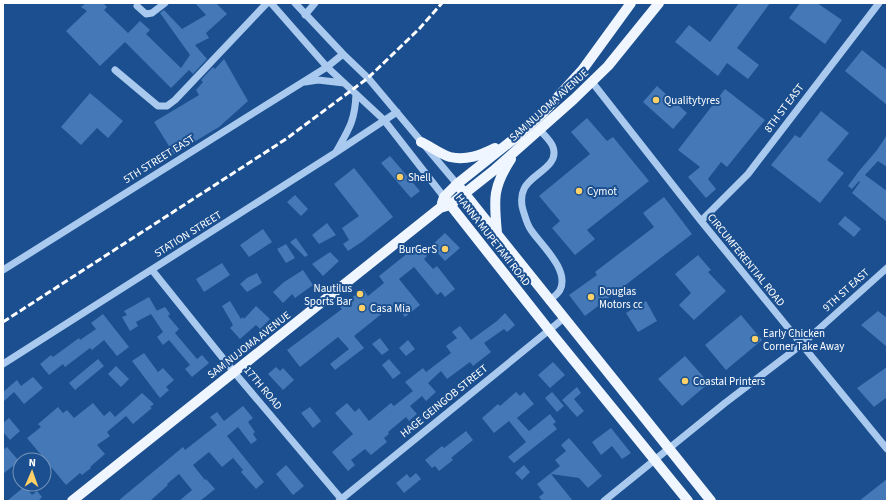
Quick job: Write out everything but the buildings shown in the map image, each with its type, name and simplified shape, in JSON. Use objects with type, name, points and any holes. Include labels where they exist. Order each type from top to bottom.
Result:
[{"type":"main road","name":"SAM NUJOMA AVENUE","points":[[445,203],[457,184],[515,138],[544,112],[582,70],[631,3]]},
{"type":"main road","name":"SAM NUJOMA AVENUE","points":[[72,501],[445,203],[464,193],[518,149],[608,66],[659,3]]},
{"type":"main road","points":[[582,70],[584,77],[592,82]]},
{"type":"main road","points":[[421,142],[449,157],[466,158],[483,154],[515,138]]},
{"type":"main road","points":[[497,233],[495,196],[497,184],[501,174],[518,149]]},
{"type":"main road","name":"HANNA MUPETAMI ROAD","points":[[457,184],[711,501]]},
{"type":"main road","name":"HANNA MUPETAMI ROAD","points":[[445,203],[688,501]]},
{"type":"street","points":[[137,6],[146,14],[152,13],[165,3]]},
{"type":"street","points":[[115,70],[158,106],[167,106],[175,100],[268,3]]},
{"type":"street","name":"HANNA MUPETAMI ROAD","points":[[271,3],[327,66],[384,120],[445,203]]},
{"type":"street","name":"HANNA MUPETAMI ROAD","points":[[295,3],[342,54],[368,78],[457,184]]},
{"type":"street","points":[[305,15],[315,3]]},
{"type":"street","name":"8TH ST EAST","points":[[701,221],[748,174],[879,3]]},
{"type":"street","name":"5TH STREET EAST","points":[[3,270],[302,82],[327,66],[342,54]]},
{"type":"street","points":[[302,82],[318,80],[345,83]]},
{"type":"street","name":"CIRCUMFERENTIAL ROAD","points":[[592,82],[701,221],[887,449]]},
{"type":"street","points":[[335,154],[353,121],[356,108],[356,94]]},
{"type":"street","name":"STATION STREET","points":[[3,364],[335,154],[397,112]]},
{"type":"street","points":[[540,130],[553,145],[555,152],[553,160],[524,188],[522,209],[530,228],[558,265],[561,272],[562,284],[560,291],[550,301]]},
{"type":"street","name":"9TH ST EAST","points":[[604,501],[801,345],[887,268]]},
{"type":"street","name":"17TH ROAD","points":[[152,270],[234,372],[341,500]]},
{"type":"street","name":"HAGE GEINGOB STREET","points":[[341,500],[564,318]]},
{"type":"railway","points":[[3,322],[286,139],[368,78],[419,29],[442,3]]},
{"type":"place","name":"Qualitytyres","points":[[656,100]]},
{"type":"place","name":"Shell","points":[[400,177]]},
{"type":"place","name":"Cymot","points":[[579,191]]},
{"type":"place","name":"BurGerS","points":[[445,249]]},
{"type":"place","name":"Nautilus Sports Bar","points":[[360,294]]},
{"type":"place","name":"Douglas Motors cc","points":[[591,297]]},
{"type":"place","name":"Casa Mia","points":[[362,308]]},
{"type":"place","name":"Early Chicken Corner Take Away","points":[[755,339]]},
{"type":"place","name":"Coastal Printers","points":[[685,381]]}]
